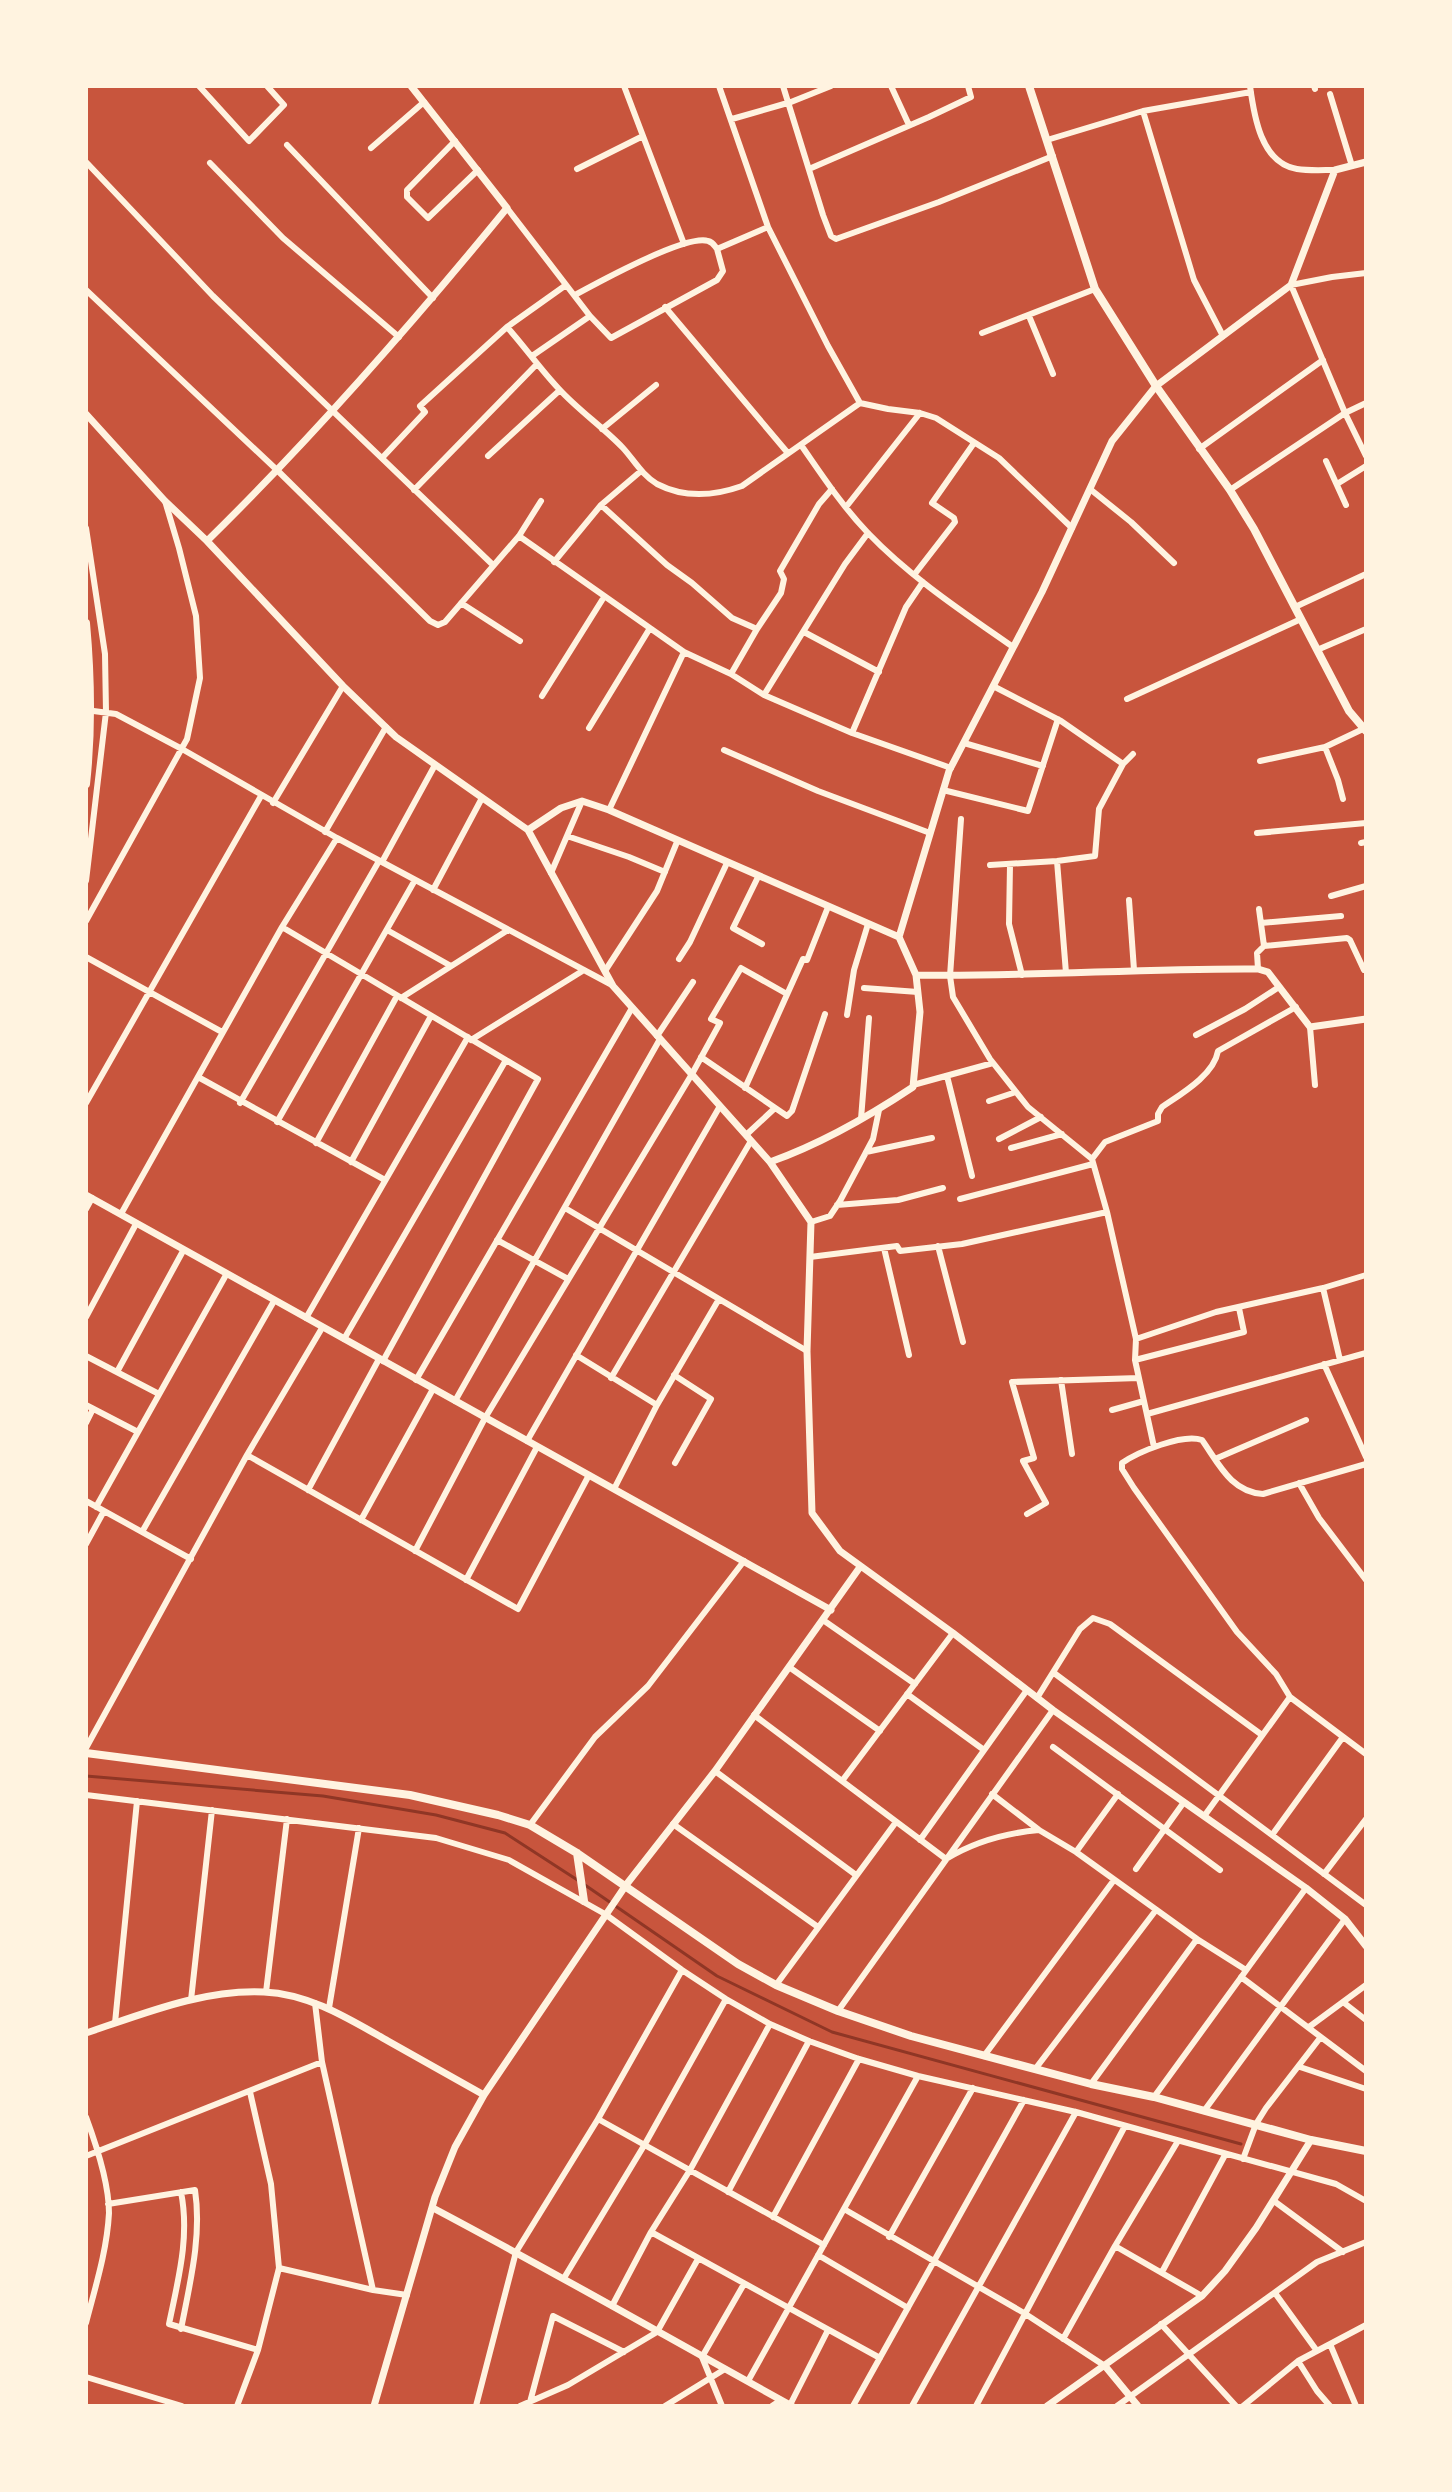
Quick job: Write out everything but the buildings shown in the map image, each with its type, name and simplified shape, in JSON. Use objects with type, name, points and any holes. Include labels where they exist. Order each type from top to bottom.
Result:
[{"type":"main road","points":[[1029,86],[1095,289],[1156,386],[1254,529],[1349,711],[1364,730]]},
{"type":"main road","points":[[86,623],[91,739],[86,784]]},
{"type":"main road","points":[[86,1751],[410,1795],[498,1815],[530,1825],[577,1853],[623,1888],[738,1964],[776,1985],[838,2011],[984,2056],[1154,2097],[1311,2140],[1366,2151]]},
{"type":"main road","points":[[577,1853],[583,1900]]},
{"type":"street","points":[[199,86],[249,141],[284,105],[267,86]]},
{"type":"street","points":[[411,86],[590,316],[611,338],[721,277],[723,271],[717,249],[706,240],[684,244],[610,275],[575,295]]},
{"type":"street","points":[[624,86],[684,244]]},
{"type":"street","points":[[719,86],[768,227],[860,403]]},
{"type":"street","points":[[783,86],[823,215],[831,236],[836,239],[932,205],[1053,156]]},
{"type":"street","points":[[732,119],[788,103],[831,86]]},
{"type":"street","points":[[891,86],[909,125]]},
{"type":"street","points":[[809,169],[971,97],[968,86]]},
{"type":"street","points":[[1047,140],[1143,111],[1251,89],[1262,138],[1268,150],[1284,165],[1297,169],[1335,170],[1366,162]]},
{"type":"street","points":[[1330,94],[1352,166]]},
{"type":"street","points":[[371,148],[424,102]]},
{"type":"street","points":[[1143,111],[1194,280],[1223,336]]},
{"type":"street","points":[[577,169],[643,136]]},
{"type":"street","points":[[455,141],[407,190],[407,197],[428,218],[478,170]]},
{"type":"street","points":[[287,145],[433,298]]},
{"type":"street","points":[[86,162],[213,296],[493,565]]},
{"type":"street","points":[[210,163],[283,238],[399,337]]},
{"type":"street","points":[[1335,170],[1291,285],[1366,456]]},
{"type":"street","points":[[207,541],[333,411],[507,208]]},
{"type":"street","points":[[717,249],[768,227]]},
{"type":"street","points":[[913,1085],[920,1012],[916,975],[899,937],[943,790],[951,768],[1042,592],[1112,441],[1156,386],[1291,285],[1366,273]]},
{"type":"street","points":[[382,458],[425,412],[420,406],[507,327],[566,285]]},
{"type":"street","points":[[982,333],[1095,289]]},
{"type":"street","points":[[86,290],[278,471],[430,621],[438,625],[445,622],[519,536],[541,501]]},
{"type":"street","points":[[665,307],[787,452]]},
{"type":"street","points":[[532,356],[590,316]]},
{"type":"street","points":[[1029,316],[1053,374]]},
{"type":"street","points":[[507,327],[560,390],[623,448],[641,471],[657,483],[681,492],[724,493],[742,486],[860,403],[936,418],[999,458],[1072,528]]},
{"type":"street","points":[[1199,449],[1323,360]]},
{"type":"street","points":[[414,490],[537,364]]},
{"type":"street","points":[[602,429],[656,385]]},
{"type":"street","points":[[488,456],[560,390]]},
{"type":"street","points":[[1230,490],[1345,413],[1366,403]]},
{"type":"street","points":[[846,507],[920,413]]},
{"type":"street","points":[[86,414],[165,501],[396,737],[528,830],[613,986],[770,1162],[811,1222],[807,1351],[812,1513],[840,1551],[1053,1710],[1306,1888],[1345,1919],[1366,1946]]},
{"type":"street","points":[[914,575],[955,522],[954,518],[932,503],[974,443]]},
{"type":"street","points":[[801,445],[868,533],[914,575],[1013,647]]},
{"type":"street","points":[[1326,461],[1346,505]]},
{"type":"street","points":[[1337,484],[1366,466]]},
{"type":"street","points":[[554,562],[601,505],[641,471]]},
{"type":"street","points":[[731,674],[781,593],[784,579],[780,571],[819,504],[832,489]]},
{"type":"street","points":[[1090,489],[1174,563]]},
{"type":"street","points":[[86,921],[187,739],[200,678],[196,616],[165,501]]},
{"type":"street","points":[[601,505],[732,618],[757,629]]},
{"type":"street","points":[[86,528],[105,654],[106,712],[86,881]]},
{"type":"street","points":[[764,695],[845,564],[868,533]]},
{"type":"street","points":[[519,536],[684,652],[731,674],[764,695],[852,733],[951,768]]},
{"type":"street","points":[[1295,607],[1366,574]]},
{"type":"street","points":[[852,733],[906,607],[923,582]]},
{"type":"street","points":[[542,696],[604,597]]},
{"type":"street","points":[[461,603],[520,641]]},
{"type":"street","points":[[1127,699],[1301,619]]},
{"type":"street","points":[[589,728],[650,628]]},
{"type":"street","points":[[1317,650],[1366,629]]},
{"type":"street","points":[[804,632],[879,672]]},
{"type":"street","points":[[609,810],[684,652]]},
{"type":"street","points":[[273,803],[343,686]]},
{"type":"street","points":[[993,686],[1058,719],[1123,764]]},
{"type":"street","points":[[89,710],[116,714],[325,832],[613,986]]},
{"type":"street","points":[[943,790],[1028,811],[1058,719]]},
{"type":"street","points":[[325,832],[386,727]]},
{"type":"street","points":[[1260,761],[1325,747],[1364,730]]},
{"type":"street","points":[[964,743],[1043,766]]},
{"type":"street","points":[[1325,747],[1343,799]]},
{"type":"street","points":[[724,750],[818,791],[930,833]]},
{"type":"street","points":[[990,865],[1095,856],[1099,809],[1123,764],[1133,754]]},
{"type":"street","points":[[240,1103],[435,765]]},
{"type":"street","points":[[86,1103],[261,796]]},
{"type":"street","points":[[433,890],[482,798]]},
{"type":"street","points":[[551,873],[582,801]]},
{"type":"street","points":[[528,830],[561,808],[582,801],[899,937]]},
{"type":"street","points":[[961,819],[950,976],[953,997],[993,1063],[1028,1107],[1093,1161],[1136,1339],[1135,1360],[1154,1447]]},
{"type":"street","points":[[1257,833],[1366,823]]},
{"type":"street","points":[[567,836],[665,872]]},
{"type":"street","points":[[121,1214],[282,927],[337,838]]},
{"type":"street","points":[[605,971],[657,891],[677,842]]},
{"type":"street","points":[[1057,861],[1066,973]]},
{"type":"street","points":[[679,959],[727,863]]},
{"type":"street","points":[[1010,865],[1009,924],[1022,975]]},
{"type":"street","points":[[758,877],[733,928],[762,944]]},
{"type":"street","points":[[277,1122],[415,880]]},
{"type":"street","points":[[1331,896],[1366,886]]},
{"type":"street","points":[[1129,900],[1134,970]]},
{"type":"street","points":[[745,1088],[803,959],[807,960],[828,907]]},
{"type":"street","points":[[1259,909],[1264,946]]},
{"type":"street","points":[[1261,923],[1341,916]]},
{"type":"street","points":[[847,1015],[854,970],[868,924]]},
{"type":"street","points":[[282,927],[538,1079],[308,1490]]},
{"type":"street","points":[[387,930],[451,966]]},
{"type":"street","points":[[316,1143],[399,997],[508,930]]},
{"type":"street","points":[[1258,969],[1257,953],[1264,946],[1349,938],[1364,970]]},
{"type":"street","points":[[1358,956],[1366,952]]},
{"type":"street","points":[[86,957],[222,1032]]},
{"type":"street","points":[[415,1551],[485,1418],[692,1074],[720,1023],[711,1019],[741,968],[787,994]]},
{"type":"street","points":[[916,975],[1258,969],[1268,972],[1310,1027],[1315,1085]]},
{"type":"street","points":[[306,1318],[469,1038],[584,970]]},
{"type":"street","points":[[455,1401],[693,982]]},
{"type":"street","points":[[1196,1035],[1279,987]]},
{"type":"street","points":[[864,988],[918,992]]},
{"type":"street","points":[[960,1199],[1093,1161],[1105,1142],[1158,1121],[1162,1107],[1204,1073],[1216,1059],[1218,1051],[1296,1007]]},
{"type":"street","points":[[416,1380],[632,1008]]},
{"type":"street","points":[[701,1057],[787,1116],[792,1111],[825,1014]]},
{"type":"street","points":[[351,1162],[431,1016]]},
{"type":"street","points":[[861,1119],[869,1018]]},
{"type":"street","points":[[1310,1027],[1366,1019]]},
{"type":"street","points":[[344,1339],[506,1060]]},
{"type":"street","points":[[770,1162],[804,1150],[879,1110],[913,1085],[993,1063]]},
{"type":"street","points":[[947,1076],[972,1176]]},
{"type":"street","points":[[198,1077],[240,1103],[385,1180]]},
{"type":"street","points":[[989,1101],[1016,1092]]},
{"type":"street","points":[[527,1441],[720,1106]]},
{"type":"street","points":[[611,1378],[749,1138],[775,1108]]},
{"type":"street","points":[[811,1222],[830,1216],[837,1205],[873,1139],[879,1110]]},
{"type":"street","points":[[999,1139],[1041,1117]]},
{"type":"street","points":[[1011,1148],[1062,1134]]},
{"type":"street","points":[[866,1152],[932,1138]]},
{"type":"street","points":[[837,1205],[898,1200],[943,1188]]},
{"type":"street","points":[[86,1209],[89,1197],[831,1610]]},
{"type":"street","points":[[565,1208],[807,1351]]},
{"type":"street","points":[[810,1257],[897,1246],[900,1251],[962,1244],[1107,1212]]},
{"type":"street","points":[[86,1317],[136,1224]]},
{"type":"street","points":[[497,1240],[568,1279]]},
{"type":"street","points":[[938,1246],[963,1342]]},
{"type":"street","points":[[884,1248],[909,1355]]},
{"type":"street","points":[[117,1372],[183,1251]]},
{"type":"street","points":[[86,1544],[138,1432],[226,1275]]},
{"type":"street","points":[[1136,1339],[1216,1312],[1366,1275]]},
{"type":"street","points":[[1323,1288],[1340,1360]]},
{"type":"street","points":[[614,1489],[657,1405],[719,1299]]},
{"type":"street","points":[[142,1532],[274,1301]]},
{"type":"street","points":[[1135,1360],[1244,1332],[1239,1308]]},
{"type":"street","points":[[86,1751],[247,1455],[322,1328]]},
{"type":"street","points":[[1147,1414],[1366,1353]]},
{"type":"street","points":[[576,1355],[657,1405]]},
{"type":"street","points":[[86,1356],[159,1394]]},
{"type":"street","points":[[1324,1364],[1366,1457]]},
{"type":"street","points":[[674,1375],[711,1399],[675,1463]]},
{"type":"street","points":[[1027,1514],[1046,1503],[1023,1461],[1034,1458],[1012,1382],[1139,1378]]},
{"type":"street","points":[[1061,1380],[1072,1454]]},
{"type":"street","points":[[361,1520],[433,1389]]},
{"type":"street","points":[[1112,1410],[1144,1401]]},
{"type":"street","points":[[86,1423],[90,1407],[138,1432]]},
{"type":"street","points":[[1215,1459],[1306,1420]]},
{"type":"street","points":[[1366,1464],[1263,1494],[1247,1493],[1229,1478],[1202,1440],[1194,1437],[1154,1447],[1122,1463],[1122,1469],[1237,1632],[1276,1674],[1290,1697],[1366,1754]]},
{"type":"street","points":[[466,1580],[537,1447]]},
{"type":"street","points":[[247,1455],[518,1609],[589,1475]]},
{"type":"street","points":[[1299,1483],[1319,1518],[1366,1580]]},
{"type":"street","points":[[86,1501],[191,1559]]},
{"type":"street","points":[[530,1825],[595,1737],[648,1686],[744,1561]]},
{"type":"street","points":[[376,2406],[433,2208],[455,2147],[484,2095],[623,1888],[715,1771],[860,1567]]},
{"type":"street","points":[[1037,1698],[1083,1624],[1093,1618],[1110,1624],[1262,1735]]},
{"type":"street","points":[[823,1620],[915,1684]]},
{"type":"street","points":[[842,1781],[953,1633]]},
{"type":"street","points":[[789,1667],[880,1731]]},
{"type":"street","points":[[1054,1673],[1366,1905]]},
{"type":"street","points":[[920,1840],[1027,1690]]},
{"type":"street","points":[[907,1694],[984,1750]]},
{"type":"street","points":[[1205,1815],[1290,1697]]},
{"type":"street","points":[[838,2011],[1053,1710]]},
{"type":"street","points":[[754,1715],[946,1859]]},
{"type":"street","points":[[1272,1835],[1343,1737]]},
{"type":"street","points":[[1053,1747],[1220,1870]]},
{"type":"street","points":[[715,1771],[856,1875]]},
{"type":"street","points":[[992,1794],[1039,1830],[1076,1852],[1197,1939],[1246,1970]]},
{"type":"street","points":[[1076,1852],[1118,1794]]},
{"type":"street","points":[[86,1795],[436,1838],[509,1860],[607,1912],[682,1970],[726,1999],[770,2024],[809,2041],[918,2076],[1076,2112],[1336,2184],[1366,2201]]},
{"type":"street","points":[[115,2023],[137,1801]]},
{"type":"street","points":[[1136,1869],[1184,1802]]},
{"type":"street","points":[[191,2000],[212,1810]]},
{"type":"street","points":[[266,1992],[287,1819]]},
{"type":"street","points":[[1324,1874],[1366,1819]]},
{"type":"street","points":[[776,1985],[896,1822]]},
{"type":"street","points":[[673,1824],[818,1927]]},
{"type":"street","points":[[329,2008],[359,1828]]},
{"type":"street","points":[[946,1859],[985,1840],[1039,1830]]},
{"type":"street","points":[[984,2056],[1114,1880]]},
{"type":"street","points":[[1154,2097],[1306,1888]]},
{"type":"street","points":[[1036,2068],[1156,1910]]},
{"type":"street","points":[[1204,2111],[1345,1919]]},
{"type":"street","points":[[1091,2084],[1197,1939]]},
{"type":"street","points":[[476,2406],[516,2252],[598,2119],[682,1970]]},
{"type":"street","points":[[1241,1977],[1366,2071]]},
{"type":"street","points":[[1309,2027],[1366,1985]]},
{"type":"street","points":[[86,2033],[191,2000],[234,1992],[266,1992],[299,1997],[329,2008],[484,2095]]},
{"type":"street","points":[[564,2278],[645,2144],[726,1999]]},
{"type":"street","points":[[1343,2002],[1366,2020]]},
{"type":"street","points":[[315,2003],[322,2062],[373,2290]]},
{"type":"street","points":[[612,2306],[770,2024]]},
{"type":"street","points":[[1243,2159],[1256,2124],[1266,2108],[1320,2038]]},
{"type":"street","points":[[728,2192],[809,2041]]},
{"type":"street","points":[[773,2217],[859,2059]]},
{"type":"street","points":[[86,2156],[322,2062]]},
{"type":"street","points":[[1300,2067],[1366,2089]]},
{"type":"street","points":[[748,2381],[918,2076]]},
{"type":"street","points":[[889,2237],[973,2088]]},
{"type":"street","points":[[237,2406],[258,2350],[279,2268],[271,2184],[250,2092]]},
{"type":"street","points":[[853,2406],[1024,2100]]},
{"type":"street","points":[[912,2406],[1076,2112]]},
{"type":"street","points":[[86,2117],[99,2151],[109,2212],[102,2259],[86,2323]]},
{"type":"street","points":[[598,2119],[824,2245]]},
{"type":"street","points":[[976,2406],[1125,2126]]},
{"type":"street","points":[[1047,2406],[1202,2296],[1225,2271],[1274,2201],[1311,2140]]},
{"type":"street","points":[[1063,2339],[1178,2141]]},
{"type":"street","points":[[1162,2272],[1225,2155]]},
{"type":"street","points":[[108,2204],[195,2190],[198,2214],[191,2281],[181,2329]]},
{"type":"street","points":[[181,2192],[185,2213],[185,2246],[169,2324],[258,2350]]},
{"type":"street","points":[[1274,2201],[1343,2252]]},
{"type":"street","points":[[433,2208],[791,2405],[828,2330]]},
{"type":"street","points":[[844,2209],[1024,2313],[1105,2366],[1138,2406]]},
{"type":"street","points":[[651,2232],[880,2358]]},
{"type":"street","points":[[1117,2406],[1317,2262],[1366,2242]]},
{"type":"street","points":[[1115,2246],[1202,2296]]},
{"type":"street","points":[[818,2255],[908,2308]]},
{"type":"street","points":[[520,2406],[568,2385],[657,2332],[698,2259]]},
{"type":"street","points":[[279,2268],[407,2295]]},
{"type":"street","points":[[702,2357],[744,2284]]},
{"type":"street","points":[[1275,2293],[1317,2351]]},
{"type":"street","points":[[530,2402],[553,2316],[624,2352]]},
{"type":"street","points":[[1161,2324],[1236,2406]]},
{"type":"street","points":[[1243,2406],[1298,2361],[1366,2325]]},
{"type":"street","points":[[1330,2344],[1356,2406]]},
{"type":"street","points":[[702,2357],[722,2406]]},
{"type":"street","points":[[1298,2361],[1330,2406]]},
{"type":"street","points":[[665,2406],[725,2369]]},
{"type":"street","points":[[86,2377],[182,2406]]},
{"type":"street","points":[[772,2406],[781,2400]]},
{"type":"waterway","points":[[86,1776],[323,1796],[436,1815],[505,1833],[579,1881]]},
{"type":"waterway","points":[[585,1885],[717,1976],[832,2032],[1241,2144]]}]
